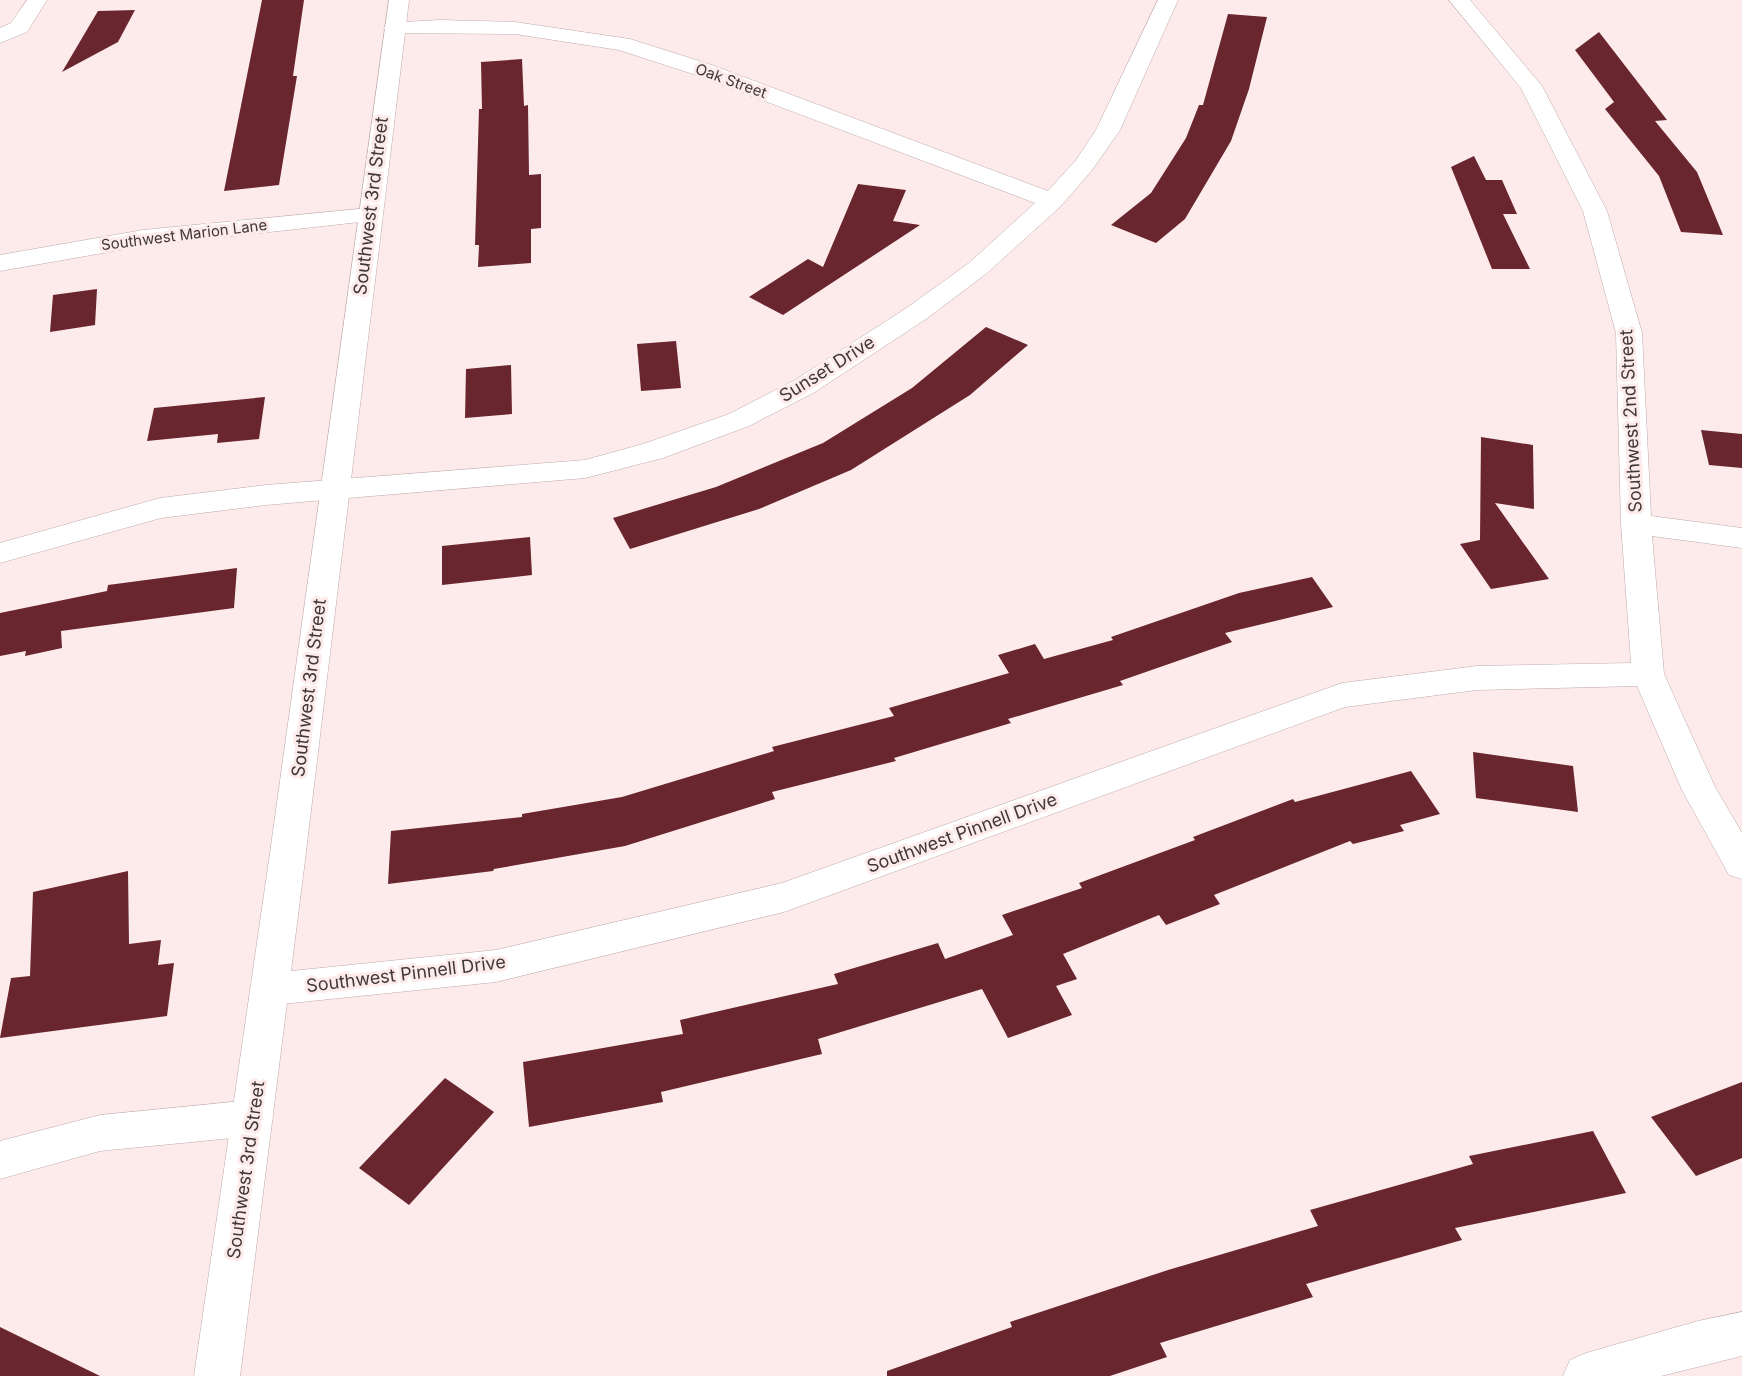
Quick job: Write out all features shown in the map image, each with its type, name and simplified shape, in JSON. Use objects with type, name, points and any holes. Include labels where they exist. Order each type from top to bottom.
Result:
[{"type":"street","points":[[0,37],[20,27],[37,0]]},
{"type":"street","name":"Southwest 3rd Street","points":[[217,1376],[272,989],[369,215],[399,0]]},
{"type":"street","name":"Sunset Drive","points":[[0,553],[160,508],[266,495],[585,469],[653,451],[739,420],[805,386],[918,313],[978,268],[1052,201],[1084,165],[1108,130],[1168,0]]},
{"type":"street","name":"Southwest 2nd Street","points":[[1459,0],[1531,86],[1595,211],[1629,333],[1636,524],[1648,674],[1699,790],[1742,865]]},
{"type":"street","name":"Oak Street","points":[[395,28],[439,26],[515,28],[622,44],[704,70],[1052,201]]},
{"type":"street","name":"Southwest Marion Lane","points":[[0,263],[143,238],[369,215]]},
{"type":"street","points":[[1636,524],[1742,538]]},
{"type":"street","name":"Southwest Pinnell Drive","points":[[272,989],[496,966],[784,897],[1342,695],[1477,678],[1648,674]]},
{"type":"street","points":[[0,1160],[100,1133],[253,1118]]},
{"type":"street","points":[[1586,1376],[1698,1343],[1742,1335]]},
{"type":"building","points":[[262,0],[304,0],[293,76],[297,76],[279,185],[224,191]]},
{"type":"building","points":[[135,10],[118,42],[62,72],[98,11]]},
{"type":"building","points":[[1228,14],[1267,17],[1249,89],[1231,141],[1185,219],[1156,243],[1111,225],[1151,193],[1186,138],[1199,105],[1203,105]]},
{"type":"building","points":[[1599,32],[1667,120],[1655,121],[1697,172],[1723,235],[1681,232],[1659,176],[1605,109],[1614,102],[1575,50]]},
{"type":"building","points":[[522,59],[524,106],[528,105],[529,175],[541,174],[541,228],[531,229],[531,263],[478,267],[479,245],[475,245],[479,109],[482,109],[481,62]]},
{"type":"building","points":[[1474,156],[1486,180],[1502,180],[1517,214],[1503,214],[1530,269],[1492,269],[1451,167]]},
{"type":"building","points":[[858,184],[906,190],[893,221],[920,225],[783,315],[749,297],[808,259],[823,267]]},
{"type":"building","points":[[97,289],[95,325],[50,332],[53,295]]},
{"type":"building","points":[[986,327],[1028,345],[970,395],[851,470],[759,509],[630,549],[613,518],[716,487],[823,443],[912,388]]},
{"type":"building","points":[[676,341],[681,388],[641,391],[637,344]]},
{"type":"building","points":[[511,365],[512,414],[465,418],[466,369]]},
{"type":"building","points":[[265,397],[259,439],[217,443],[218,434],[147,441],[154,408]]},
{"type":"building","points":[[1701,430],[1742,434],[1742,468],[1709,465]]},
{"type":"building","points":[[1481,437],[1533,445],[1534,509],[1495,503],[1549,579],[1491,589],[1460,544],[1480,540]]},
{"type":"building","points":[[530,537],[532,575],[442,585],[442,546]]},
{"type":"building","points":[[237,568],[234,608],[61,631],[62,648],[25,656],[26,651],[0,656],[0,613],[107,591],[108,585]]},
{"type":"building","points":[[1312,577],[1333,607],[1225,633],[1232,642],[1120,681],[1123,685],[1008,719],[1011,723],[894,758],[896,761],[772,792],[775,799],[625,846],[493,871],[388,884],[391,831],[522,817],[522,814],[622,797],[774,751],[772,747],[894,716],[889,708],[1009,673],[998,655],[1035,644],[1044,659],[1113,640],[1111,637],[1239,593]]},
{"type":"building","points":[[1473,752],[1573,766],[1578,812],[1476,798]]},
{"type":"building","points":[[1411,771],[1440,814],[1400,825],[1404,831],[1353,844],[1350,841],[1214,895],[1220,904],[1166,925],[1159,915],[1063,954],[1077,979],[1056,986],[1072,1015],[1008,1038],[982,989],[818,1039],[822,1054],[661,1092],[663,1102],[529,1127],[523,1062],[683,1034],[680,1020],[838,984],[834,974],[938,943],[945,959],[1013,935],[1002,915],[1082,888],[1079,883],[1195,840],[1193,837],[1293,799],[1295,802]]},
{"type":"building","points":[[128,871],[129,944],[161,940],[158,965],[174,963],[167,1016],[0,1038],[11,978],[30,976],[33,892]]},
{"type":"building","points":[[445,1078],[494,1112],[409,1205],[359,1168]]},
{"type":"building","points":[[1742,1082],[1742,1158],[1696,1176],[1651,1117]]},
{"type":"building","points":[[1593,1131],[1626,1193],[1455,1228],[1462,1240],[1306,1284],[1313,1297],[1160,1343],[1167,1357],[1110,1376],[887,1376],[887,1371],[1012,1327],[1010,1322],[1168,1270],[1318,1226],[1310,1210],[1473,1164],[1469,1156]]},
{"type":"building","points":[[0,1327],[100,1376],[0,1376]]}]
